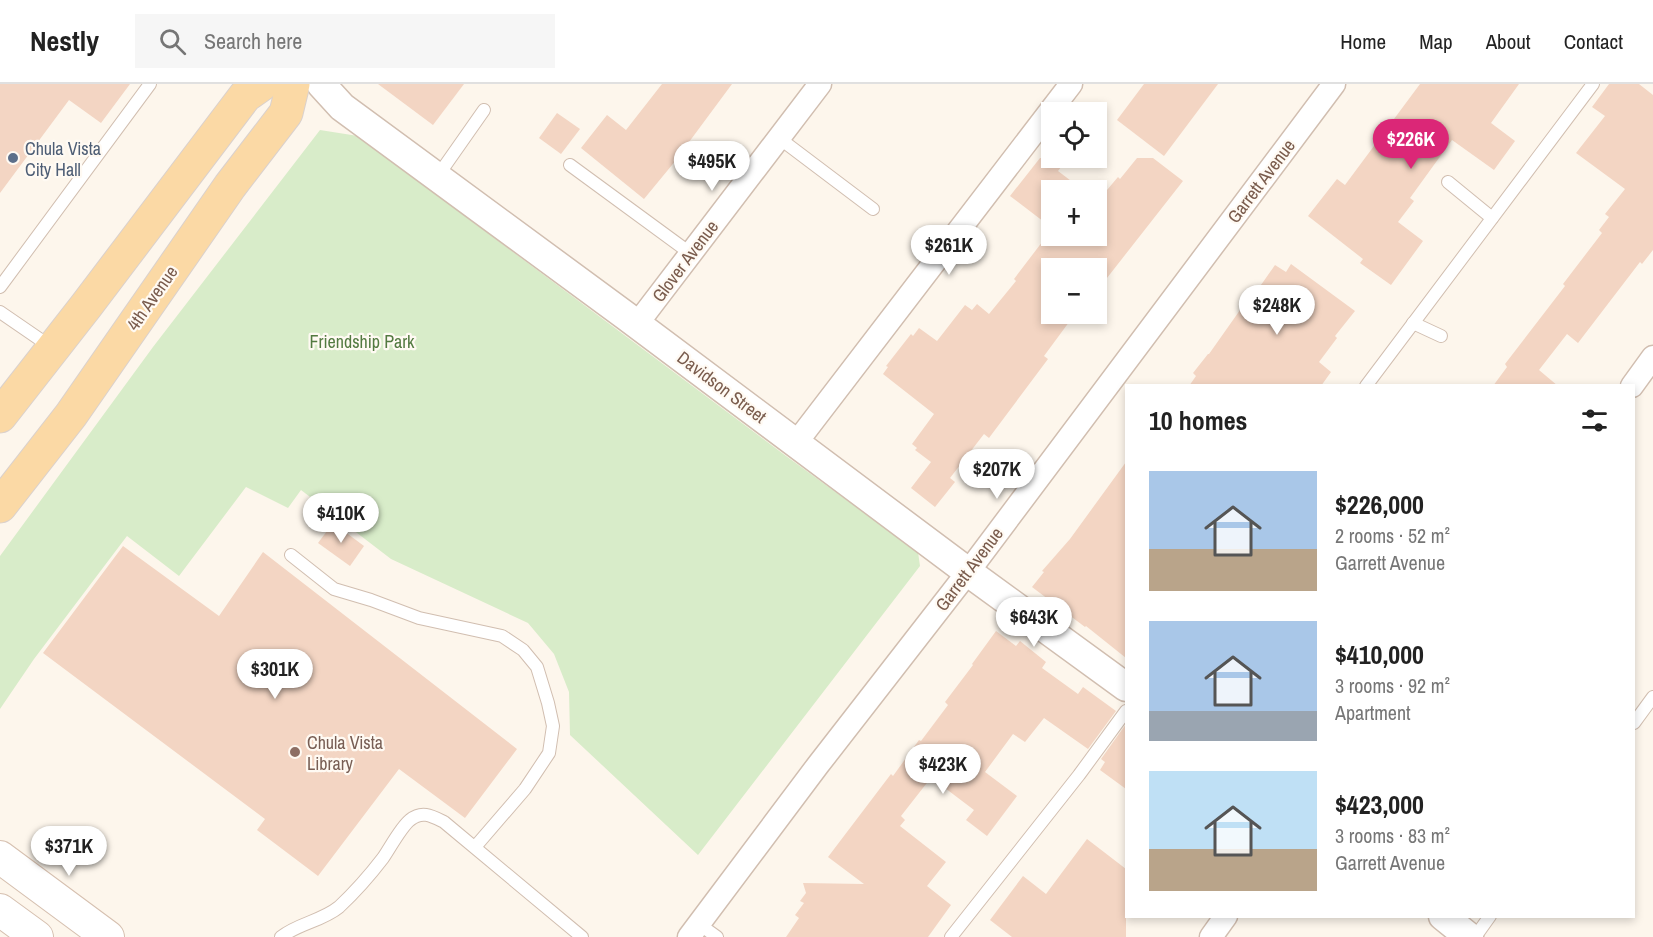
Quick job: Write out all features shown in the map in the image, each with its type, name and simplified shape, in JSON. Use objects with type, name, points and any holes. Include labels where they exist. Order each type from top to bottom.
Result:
[{"type":"main road","points":[[0,416],[245,96],[262,84]]},
{"type":"main road","name":"4th Avenue","points":[[0,506],[71,415],[230,186],[286,112],[293,84]]},
{"type":"main road","points":[[0,857],[108,937]]},
{"type":"main road","points":[[0,910],[37,937]]},
{"type":"street","name":"Davidson Street","points":[[321,84],[342,107],[1125,686]]},
{"type":"street","name":"Glover Avenue","points":[[637,324],[820,84]]},
{"type":"street","points":[[796,443],[1071,84]]},
{"type":"street","name":"Garrett Avenue","points":[[702,933],[818,765],[968,572],[1334,84]]},
{"type":"street","points":[[1633,384],[1653,357]]},
{"type":"street","points":[[1211,937],[1225,918]]},
{"type":"street","points":[[1445,918],[1469,937]]},
{"type":"lane","points":[[0,286],[150,84]]},
{"type":"lane","points":[[1367,384],[1593,84]]},
{"type":"lane","points":[[437,177],[484,110]]},
{"type":"lane","points":[[779,138],[873,209]]},
{"type":"lane","points":[[570,165],[690,253]]},
{"type":"lane","points":[[1448,182],[1492,218]]},
{"type":"lane","points":[[0,312],[54,348]]},
{"type":"lane","points":[[1413,323],[1441,336]]},
{"type":"lane","points":[[291,555],[334,588],[419,618],[502,636],[523,650],[537,667],[549,702],[552,726],[549,753],[525,789],[475,847]]},
{"type":"lane","points":[[1635,722],[1653,697]]},
{"type":"lane","points":[[951,937],[1079,775],[1125,712]]},
{"type":"lane","points":[[281,937],[302,925],[328,916],[340,906],[375,869],[409,820],[426,814],[444,822],[582,937]]},
{"type":"lane","points":[[1475,937],[1489,918]]},
{"type":"green space","name":"Friendship Park","points":[[320,130],[358,136],[918,552],[920,566],[698,855],[570,735],[569,692],[554,654],[528,623],[391,559],[301,490],[288,508],[246,487],[179,576],[127,536],[34,659],[0,709],[0,556],[153,347]]},
{"type":"building","name":"Chula Vista City Hall","points":[[0,84],[130,84],[101,123],[69,100],[0,193]]},
{"type":"building","points":[[378,84],[464,84],[433,125]]},
{"type":"building","points":[[662,84],[732,84],[644,199],[581,148],[607,115],[626,130]]},
{"type":"building","points":[[1144,84],[1218,84],[1164,156],[1117,120]]},
{"type":"building","points":[[1420,84],[1519,84],[1491,123],[1515,141],[1494,170],[1452,140],[1410,198],[1414,201],[1398,222],[1423,241],[1391,285],[1360,263],[1363,259],[1308,216],[1337,179],[1345,185]]},
{"type":"building","points":[[1609,84],[1639,84],[1653,95],[1653,250],[1642,264],[1640,262],[1578,343],[1567,334],[1539,370],[1556,384],[1494,384],[1507,367],[1505,364],[1565,286],[1563,284],[1602,233],[1599,230],[1609,217],[1605,214],[1625,189],[1576,153],[1605,116],[1592,107]]},
{"type":"building","points":[[557,113],[580,129],[561,154],[539,138]]},
{"type":"building","points":[[1040,158],[1041,168],[1060,168],[1058,171],[1070,180],[1041,180],[1041,220],[1010,196]]},
{"type":"building","points":[[1137,158],[1153,158],[1183,181],[1107,278],[1107,258],[1041,258],[1041,324],[1068,324],[1044,356],[1048,359],[989,438],[984,434],[950,478],[955,482],[935,507],[911,488],[931,462],[915,450],[917,448],[912,444],[934,414],[883,374],[888,367],[886,366],[911,334],[913,336],[919,328],[937,341],[965,305],[972,310],[977,304],[989,314],[1016,281],[1014,279],[1041,243],[1041,246],[1107,246],[1107,190],[1118,177],[1120,179]]},
{"type":"building","points":[[1291,264],[1355,311],[1335,336],[1337,338],[1319,362],[1331,372],[1322,384],[1190,384],[1196,376],[1193,373],[1245,303],[1247,305],[1275,265],[1286,272]]},
{"type":"building","points":[[1125,463],[1125,657],[1032,587],[1044,572],[1042,571],[1070,539]]},
{"type":"building","points":[[333,523],[364,546],[350,566],[318,543]]},
{"type":"building","points":[[123,546],[219,616],[263,552],[517,749],[465,818],[399,769],[318,876],[257,830],[265,819],[43,653]]},
{"type":"building","points":[[996,631],[1016,646],[1020,641],[1046,662],[1042,668],[1078,694],[1083,687],[1116,711],[1088,749],[1044,718],[1025,742],[1013,734],[985,772],[1017,796],[987,836],[966,820],[974,810],[930,779],[901,816],[905,820],[900,826],[946,862],[927,886],[951,905],[928,937],[786,937],[799,918],[795,915],[804,903],[800,901],[806,893],[803,883],[864,884],[828,857],[891,774],[893,776],[948,705],[945,702]]},
{"type":"building","points":[[1125,725],[1125,788],[1100,770],[1105,762],[1101,759]]},
{"type":"building","points":[[1087,839],[1125,868],[1126,937],[1012,937],[990,920],[1023,876],[1046,894]]},
{"type":"place","name":"Chula Vista City Hall","points":[[13,158]]},
{"type":"place","name":"Chula Vista Library","points":[[295,752]]}]
